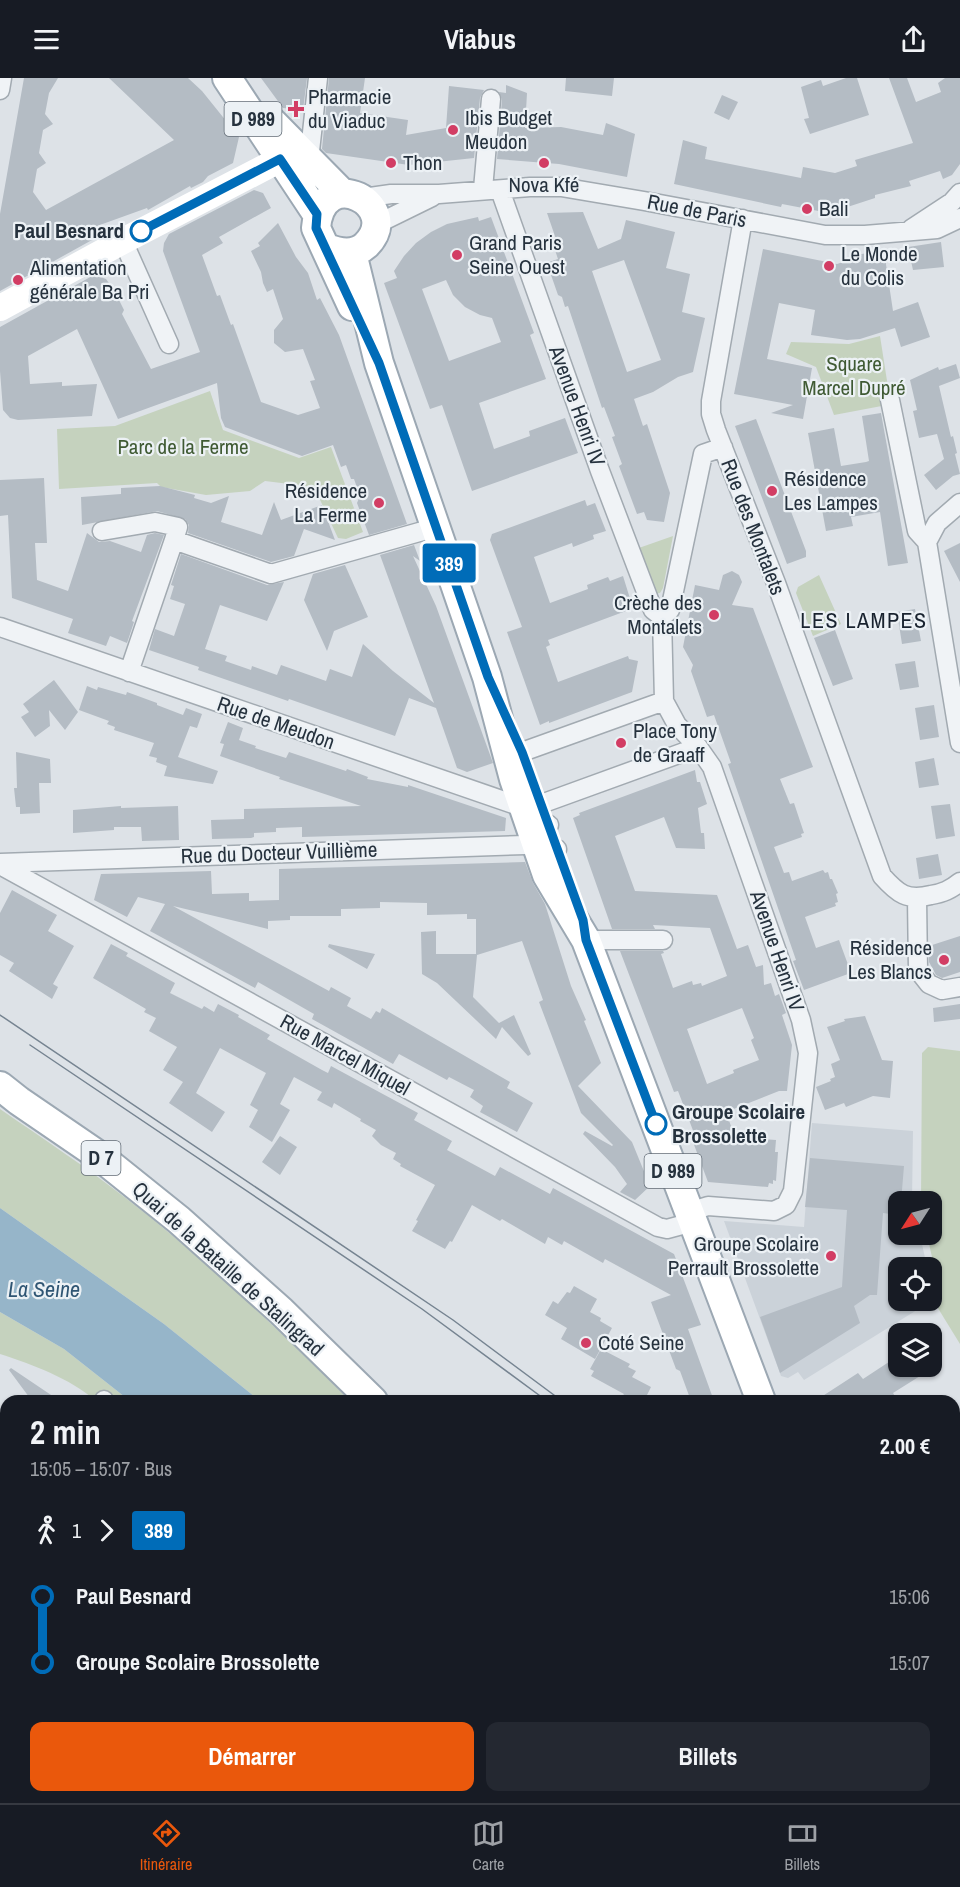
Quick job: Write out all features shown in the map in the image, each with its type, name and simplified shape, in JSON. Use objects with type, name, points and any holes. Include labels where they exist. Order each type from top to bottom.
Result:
[{"type":"main road","name":"D 989","points":[[227,78],[317,214]]},
{"type":"main road","name":"D 989","points":[[227,78],[309,160],[352,196]]},
{"type":"main road","points":[[0,308],[280,159]]},
{"type":"main road","points":[[352,196],[371,207],[377,224],[371,240],[363,248],[339,250],[316,228],[317,214],[322,204],[331,197],[352,196]]},
{"type":"main road","name":"D 989","points":[[339,250],[488,677],[529,812],[583,920],[586,940],[759,1395]]},
{"type":"main road","name":"D 989","points":[[488,677],[522,752],[529,812]]},
{"type":"main road","name":"Quai de la Bataille de Stalingrad","points":[[6,1093],[98,1155],[179,1220],[282,1311],[367,1395]]},
{"type":"street","points":[[0,90],[2,78]]},
{"type":"street","points":[[309,160],[318,78]]},
{"type":"street","points":[[491,99],[492,190]]},
{"type":"street","name":"Rue de Paris","points":[[352,196],[561,187],[825,235],[865,235],[938,229],[960,218]]},
{"type":"street","name":"Avenue Henri IV","points":[[492,190],[653,610],[662,625],[664,701],[677,725],[698,747],[712,767],[801,1020],[808,1053],[793,1191],[786,1204],[774,1211],[708,1206],[691,1217]]},
{"type":"street","name":"Rue de Paris","points":[[910,230],[952,202],[960,193]]},
{"type":"street","name":"Rue de Paris","points":[[377,224],[439,194]]},
{"type":"street","name":"Rue des Montalets","points":[[743,219],[711,401],[711,414],[780,594],[882,876],[893,888],[905,896],[917,898]]},
{"type":"street","points":[[123,241],[170,344]]},
{"type":"street","points":[[890,400],[917,531],[927,542],[960,743]]},
{"type":"street","name":"Avenue Henri IV","points":[[662,625],[670,610],[703,454],[723,447]]},
{"type":"street","points":[[927,542],[937,523],[958,508]]},
{"type":"street","points":[[102,531],[155,522],[178,527],[129,672]]},
{"type":"street","points":[[174,540],[271,574],[437,527]]},
{"type":"street","name":"Rue de Meudon","points":[[0,627],[529,812]]},
{"type":"street","points":[[664,701],[522,752],[529,812],[698,747]]},
{"type":"street","name":"Rue du Docteur Vuillième","points":[[0,864],[530,845],[529,812]]},
{"type":"street","points":[[48,891],[48,874],[58,861]]},
{"type":"street","name":"Rue Marcel Miquel","points":[[0,864],[658,1227],[667,1229],[691,1217]]},
{"type":"street","points":[[960,882],[948,892],[917,898],[918,970],[929,984],[942,990],[960,987]]},
{"type":"street","points":[[586,940],[663,940]]},
{"type":"shaded area","name":"Groupe Scolaire Perrault Brossolette","points":[[812,1123],[913,1131],[912,1191],[888,1191],[888,1245],[922,1245],[925,1257],[888,1257],[888,1311],[915,1311],[896,1323],[888,1323],[888,1328],[804,1380],[798,1372],[788,1378],[781,1376],[724,1221],[804,1227]]},
{"type":"green space","name":"Square Marcel Dupré","points":[[880,336],[890,400],[887,405],[834,415],[816,367],[786,354],[791,342],[849,344]]},
{"type":"green space","name":"Parc de la Ferme","points":[[210,391],[223,430],[299,458],[331,447],[363,532],[346,539],[338,538],[314,487],[265,481],[250,491],[206,495],[161,487],[157,483],[59,489],[57,429],[115,426]]},
{"type":"green space","points":[[673,536],[663,588],[660,593],[655,594],[636,549]]},
{"type":"green space","points":[[819,575],[841,624],[813,636],[796,593],[798,587]]},
{"type":"green space","points":[[928,1047],[960,1051],[960,1344],[940,1311],[942,1311],[942,1257],[932,1257],[929,1245],[942,1245],[942,1191],[921,1191],[922,1053]]},
{"type":"green space","points":[[0,1109],[111,1187],[185,1246],[269,1322],[344,1395],[253,1395],[164,1324],[0,1208]]},
{"type":"green space","points":[[0,1312],[64,1349],[122,1395],[88,1395],[63,1379],[0,1354]]},
{"type":"water","name":"La Seine","points":[[0,1208],[164,1324],[253,1395],[122,1395],[64,1349],[0,1312]]},
{"type":"building","points":[[24,78],[58,78],[49,93],[45,114],[53,124],[43,130],[39,153],[46,163],[37,169],[33,192],[46,210],[174,140],[109,78],[188,78],[202,91],[239,137],[233,163],[208,176],[203,182],[191,188],[190,186],[148,210],[147,208],[97,226],[101,235],[0,291],[0,214]]},
{"type":"building","points":[[261,78],[307,78],[303,110],[283,108]]},
{"type":"building","points":[[329,78],[365,78],[360,113],[408,120],[406,135],[446,128],[449,86],[484,90],[480,98],[474,158],[409,165],[326,153],[322,149]]},
{"type":"building","points":[[566,78],[614,78],[612,96],[565,91]]},
{"type":"building","points":[[846,78],[857,78],[869,115],[810,134],[804,119],[809,118],[801,87],[821,80],[823,86]]},
{"type":"building","points":[[889,78],[907,78],[916,102],[941,92],[938,83],[945,78],[960,78],[960,164],[952,175],[943,179],[940,171],[909,181],[911,186],[875,195],[875,198],[829,213],[782,204],[781,207],[674,184],[683,140],[707,147],[705,159],[801,178],[803,167],[835,173],[857,166],[855,160],[913,143]]},
{"type":"building","points":[[506,85],[527,93],[525,128],[561,127],[603,135],[606,123],[635,134],[627,177],[559,164],[497,159],[502,100],[499,92],[506,93]]},
{"type":"building","points":[[722,95],[738,102],[729,120],[714,113]]},
{"type":"building","points":[[254,190],[263,193],[271,208],[219,237],[223,243],[202,255],[217,296],[220,295],[231,325],[233,324],[261,402],[298,415],[320,408],[310,381],[315,380],[303,349],[285,352],[274,343],[274,330],[283,319],[273,289],[267,292],[251,251],[260,246],[258,243],[278,223],[296,257],[308,273],[317,300],[320,298],[339,335],[407,524],[369,535],[357,503],[360,496],[354,479],[351,479],[346,465],[341,467],[333,445],[302,456],[225,427],[221,418],[217,383],[118,419],[77,329],[28,356],[30,384],[62,382],[62,386],[97,384],[92,416],[18,420],[10,418],[3,410],[0,327],[94,275],[106,279],[114,290],[124,310],[122,314],[151,369],[200,352],[163,251],[164,243],[169,234]]},
{"type":"building","points":[[583,212],[598,249],[621,239],[626,220],[675,232],[666,268],[690,274],[682,312],[705,318],[693,372],[634,399],[643,426],[647,424],[670,493],[664,522],[647,520],[644,512],[637,514],[619,466],[622,464],[612,437],[615,436],[604,407],[602,408],[568,306],[565,307],[562,297],[558,295],[551,275],[553,272],[549,262],[558,259],[552,241],[556,239],[547,213]],"holes":[[[624,260],[661,360],[627,372],[592,271]]]},
{"type":"building","name":"Grand Paris Seine Ouest","points":[[478,217],[479,221],[491,217],[534,333],[530,335],[546,379],[479,403],[494,449],[530,436],[529,431],[565,418],[578,453],[472,491],[442,405],[430,409],[384,283],[397,278],[394,271],[416,243],[447,224]],"holes":[[[446,280],[453,295],[465,307],[492,318],[501,342],[449,361],[422,289]]]},
{"type":"building","points":[[941,242],[944,267],[913,270],[908,247]]},
{"type":"building","points":[[763,249],[837,264],[855,258],[854,255],[884,251],[893,311],[918,302],[930,337],[901,347],[895,328],[860,339],[847,340],[811,335],[815,310],[779,303],[767,359],[812,368],[803,419],[771,413],[793,405],[734,394]]},
{"type":"building","points":[[956,364],[960,378],[939,386],[951,437],[953,436],[960,474],[953,476],[936,490],[924,475],[944,459],[937,434],[919,438],[913,411],[917,410],[910,380],[938,367],[939,370]]},
{"type":"building","points":[[881,413],[908,563],[888,566],[880,512],[851,517],[853,526],[826,531],[808,433],[834,428],[841,466],[866,462],[869,461],[862,416]]},
{"type":"building","name":"Résidence Les Lampes","points":[[756,419],[806,551],[806,557],[787,564],[735,426]]},
{"type":"building","points":[[44,478],[47,543],[35,543],[37,580],[68,591],[87,533],[99,542],[110,541],[141,552],[147,535],[155,533],[164,535],[132,621],[134,622],[127,643],[110,636],[106,646],[68,633],[73,619],[12,598],[8,515],[0,516],[0,480]]},
{"type":"building","points":[[160,486],[195,495],[194,498],[211,503],[229,496],[221,522],[262,535],[274,502],[281,520],[322,505],[335,540],[304,529],[294,556],[271,562],[188,533],[189,525],[185,519],[157,511],[82,525],[81,497],[121,494],[121,488]]},
{"type":"building","points":[[585,500],[587,506],[595,503],[606,531],[593,535],[594,539],[573,547],[572,543],[534,557],[550,603],[588,589],[587,585],[608,577],[610,581],[623,576],[632,605],[624,608],[626,611],[548,640],[550,645],[546,647],[558,682],[628,656],[629,659],[638,661],[632,692],[540,725],[507,632],[522,627],[490,540],[492,534]]},
{"type":"building","points":[[960,543],[960,582],[944,551]]},
{"type":"building","points":[[414,545],[420,561],[413,556],[436,606],[493,763],[467,772],[457,768],[436,708],[409,698],[395,736],[198,670],[199,667],[149,650],[155,629],[174,636],[185,604],[170,599],[174,586],[171,585],[181,554],[267,585],[284,582],[267,621],[220,605],[205,649],[227,656],[225,661],[251,670],[252,666],[277,675],[281,665],[326,681],[330,669],[352,677],[363,644],[434,703],[380,555]]},
{"type":"building","points":[[345,565],[368,617],[334,631],[327,651],[304,600],[313,574]]},
{"type":"building","points":[[732,571],[739,575],[742,582],[732,605],[753,608],[813,767],[780,779],[790,804],[794,803],[804,833],[801,834],[802,837],[774,847],[784,873],[789,872],[792,881],[823,870],[825,873],[828,872],[838,893],[836,894],[838,902],[835,903],[836,906],[805,917],[816,948],[839,940],[850,970],[847,971],[848,974],[804,990],[793,961],[796,960],[728,764],[731,763],[714,715],[707,717],[691,671],[693,665],[683,647],[695,585],[719,590],[723,575]]},
{"type":"building","points":[[915,609],[921,641],[902,644],[897,612]]},
{"type":"building","points":[[835,630],[853,679],[833,686],[814,638]]},
{"type":"building","points":[[915,661],[919,687],[900,690],[895,664]]},
{"type":"building","points":[[54,680],[78,712],[65,730],[49,710],[50,726],[35,737],[21,717],[29,712],[23,704]]},
{"type":"building","points":[[87,686],[126,695],[127,692],[183,715],[186,708],[202,714],[197,728],[190,726],[178,757],[218,771],[213,784],[164,776],[167,766],[156,762],[157,758],[149,756],[154,743],[114,730],[115,727],[107,724],[109,721],[79,710]]},
{"type":"building","points":[[934,705],[939,737],[920,740],[915,708]]},
{"type":"building","points":[[228,722],[243,728],[239,740],[256,746],[255,748],[286,758],[289,752],[346,771],[347,769],[368,777],[367,779],[408,787],[408,785],[506,818],[505,831],[302,837],[302,827],[276,828],[276,832],[254,833],[254,837],[251,838],[212,839],[211,820],[244,819],[244,809],[361,806],[279,779],[280,777],[220,756],[224,744],[220,743]]},
{"type":"building","points":[[16,752],[50,759],[51,783],[39,783],[40,813],[20,814],[20,807],[16,807],[14,788],[17,788]]},
{"type":"building","points":[[934,758],[939,785],[919,788],[915,762]]},
{"type":"building","points":[[695,770],[697,782],[700,782],[707,804],[698,808],[705,849],[676,848],[664,817],[615,836],[635,891],[717,895],[737,949],[748,945],[756,967],[763,965],[764,985],[771,983],[775,996],[779,994],[786,1013],[782,1015],[792,1045],[787,1091],[779,1091],[726,1112],[737,1143],[751,1138],[776,1140],[775,1152],[778,1152],[776,1181],[773,1180],[773,1184],[769,1183],[768,1187],[708,1182],[693,1142],[697,1141],[678,1091],[674,1092],[620,951],[663,951],[664,953],[661,954],[673,988],[692,981],[693,985],[701,983],[702,986],[727,976],[710,928],[653,925],[655,929],[612,929],[573,818],[580,815],[579,813]],"holes":[[[742,1008],[754,1038],[751,1040],[759,1060],[733,1070],[734,1073],[707,1084],[687,1029]]]},
{"type":"building","points":[[950,804],[955,836],[936,839],[931,806]]},
{"type":"building","points":[[121,806],[121,808],[178,806],[179,840],[142,841],[141,827],[114,827],[114,830],[73,833],[73,810]]},
{"type":"building","points":[[938,854],[942,875],[919,879],[916,858]]},
{"type":"building","points":[[525,862],[533,883],[545,904],[571,986],[601,1063],[578,1086],[632,1142],[650,1186],[635,1200],[620,1192],[627,1184],[615,1167],[583,1134],[585,1131],[613,1145],[581,1113],[539,1002],[543,1000],[522,941],[477,955],[473,997],[499,1023],[514,1015],[531,1054],[528,1056],[502,1027],[496,1039],[437,983],[422,974],[421,932],[436,931],[436,954],[476,954],[476,919],[467,919],[467,914],[427,915],[427,903],[380,902],[380,908],[341,909],[341,916],[290,916],[290,920],[268,921],[268,929],[173,906],[329,991],[331,987],[351,998],[347,1006],[371,1019],[376,1011],[380,1013],[382,1008],[510,1082],[507,1088],[533,1103],[517,1132],[480,1112],[483,1106],[470,1097],[474,1090],[449,1077],[447,1080],[399,1054],[393,1064],[312,1019],[314,1014],[258,982],[255,988],[150,931],[165,904],[138,897],[127,917],[94,900],[101,874],[211,871],[212,894],[249,893],[249,901],[279,900],[279,869]]},
{"type":"building","points":[[12,890],[57,915],[48,931],[74,946],[53,984],[58,987],[52,999],[9,971],[14,963],[0,955],[0,913]]},
{"type":"building","name":"Résidence Les Blancs","points":[[960,936],[960,972],[942,978],[936,975],[929,962],[929,946]]},
{"type":"building","points":[[111,944],[128,953],[126,956],[175,983],[170,993],[202,1009],[204,1006],[214,1012],[218,1004],[270,1035],[267,1039],[322,1070],[328,1073],[331,1066],[418,1113],[414,1120],[452,1141],[447,1150],[495,1176],[500,1167],[550,1194],[553,1188],[674,1254],[701,1325],[688,1329],[712,1395],[689,1395],[680,1371],[676,1369],[651,1302],[671,1295],[605,1259],[603,1263],[564,1241],[562,1245],[548,1237],[545,1244],[472,1205],[452,1242],[450,1241],[445,1249],[412,1231],[435,1185],[400,1166],[401,1164],[393,1159],[396,1153],[381,1145],[372,1136],[376,1130],[334,1103],[332,1108],[317,1100],[322,1092],[294,1077],[280,1104],[290,1110],[272,1142],[249,1127],[258,1110],[250,1105],[266,1073],[220,1048],[196,1093],[225,1112],[212,1132],[169,1103],[183,1082],[163,1070],[177,1047],[149,1031],[156,1018],[144,1012],[146,1009],[93,978]]},
{"type":"building","points":[[329,944],[375,954],[367,969],[328,947]]},
{"type":"building","points":[[960,1004],[960,1019],[934,1022],[933,1008]]},
{"type":"building","points":[[865,1016],[882,1060],[893,1061],[890,1098],[873,1096],[846,1107],[844,1103],[825,1110],[816,1087],[835,1077],[831,1064],[840,1060],[827,1027],[845,1021],[844,1019]]},
{"type":"building","points":[[280,1136],[297,1147],[280,1175],[262,1162]]},
{"type":"building","points":[[810,1158],[904,1166],[902,1191],[888,1191],[888,1214],[883,1213],[877,1295],[870,1295],[854,1306],[860,1323],[780,1373],[760,1317],[842,1287],[847,1210],[805,1207]]},
{"type":"building","name":"Coté Seine","points":[[574,1286],[597,1299],[590,1312],[612,1328],[595,1359],[561,1339],[567,1328],[545,1315],[553,1301],[558,1304]]},
{"type":"building","points":[[601,1349],[630,1364],[628,1367],[636,1371],[632,1377],[651,1387],[647,1395],[623,1395],[591,1376],[594,1371],[590,1369]]},
{"type":"building","points":[[888,1363],[888,1377],[918,1377],[893,1393],[894,1395],[824,1395],[858,1373],[863,1379]]},
{"type":"building","points":[[11,1368],[51,1395],[28,1395],[9,1370]]},
{"type":"tram line","points":[[0,1015],[453,1320],[554,1395]]},
{"type":"tram line","points":[[30,1045],[422,1309],[539,1395]]},
{"type":"bus line","name":"389","points":[[141,231],[280,159],[317,214],[316,228],[379,363],[488,677],[522,752],[583,920],[586,940],[656,1124]]},
{"type":"place","name":"Pharmacie du Viaduc","points":[[296,109]]},
{"type":"place","name":"Ibis Budget Meudon","points":[[453,130]]},
{"type":"place","name":"Thon","points":[[391,163]]},
{"type":"place","name":"Nova Kfé","points":[[544,163]]},
{"type":"place","name":"Bali","points":[[807,209]]},
{"type":"place","name":"Paul Besnard","points":[[141,231]]},
{"type":"place","name":"Grand Paris Seine Ouest","points":[[457,255]]},
{"type":"place","name":"Le Monde du Colis","points":[[829,266]]},
{"type":"place","name":"Alimentation générale Ba Pri","points":[[18,280]]},
{"type":"place","name":"Résidence Les Lampes","points":[[772,491]]},
{"type":"place","name":"Résidence La Ferme","points":[[379,503]]},
{"type":"place","name":"Crèche des Montalets","points":[[714,615]]},
{"type":"place","name":"Place Tony de Graaff","points":[[621,743]]},
{"type":"place","name":"Résidence Les Blancs","points":[[944,960]]},
{"type":"place","name":"Groupe Scolaire Brossolette","points":[[656,1124]]},
{"type":"place","name":"Groupe Scolaire Perrault Brossolette","points":[[831,1256]]},
{"type":"place","name":"Coté Seine","points":[[586,1343]]},
{"type":"district","name":"LES LAMPES","points":[[864,620]]}]
